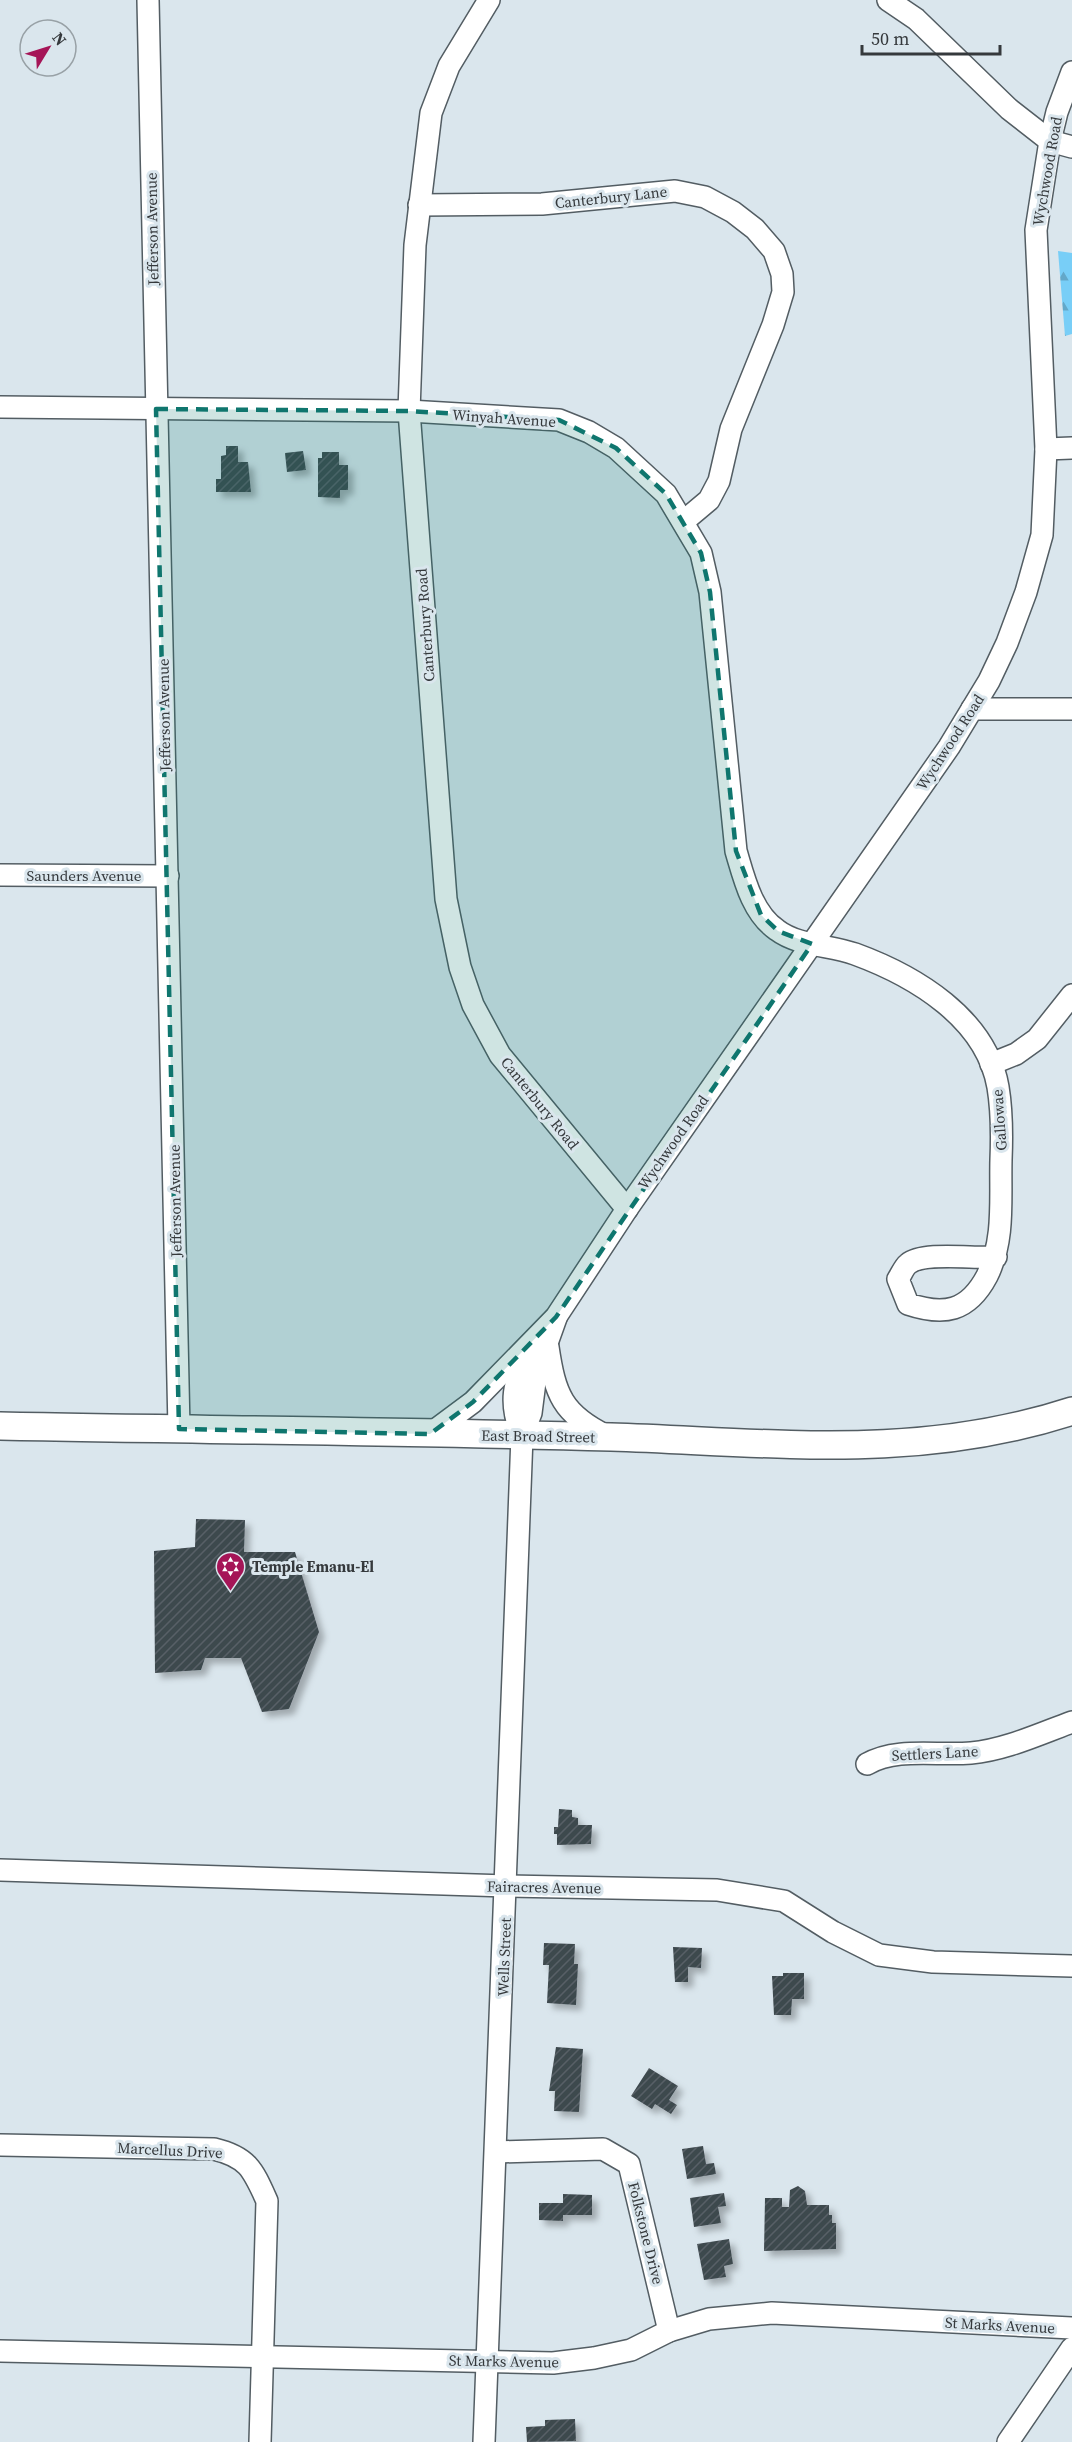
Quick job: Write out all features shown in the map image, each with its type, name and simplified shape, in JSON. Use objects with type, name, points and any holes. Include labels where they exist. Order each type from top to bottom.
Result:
[{"type":"street","name":"Jefferson Avenue","points":[[148,0],[179,1430]]},
{"type":"street","name":"Canterbury Road","points":[[489,0],[449,66],[432,113],[419,206],[409,411],[446,899],[460,967],[473,1005],[500,1055],[627,1209]]},
{"type":"street","points":[[888,0],[916,19],[1009,110],[1050,141],[1072,147]]},
{"type":"street","name":"Wychwood Road","points":[[430,1434],[473,1402],[541,1342],[627,1209],[949,747],[1008,643],[1026,592],[1042,535],[1046,448],[1036,230],[1050,141],[1072,72]]},
{"type":"street","name":"Canterbury Lane","points":[[419,206],[542,204],[675,191],[705,197],[733,212],[755,229],[774,251],[782,274],[783,292],[773,325],[731,429],[719,482],[709,500],[684,521]]},
{"type":"street","name":"Winyah Avenue","points":[[0,407],[409,411],[559,420],[590,432],[616,448],[666,494],[702,553],[710,592],[738,861],[761,915],[778,931],[812,944]]},
{"type":"street","points":[[1046,448],[1072,448]]},
{"type":"street","points":[[972,709],[1072,709]]},
{"type":"street","name":"Saunders Avenue","points":[[0,875],[168,876]]},
{"type":"street","name":"Gallowae","points":[[812,944],[852,953],[906,975],[951,1009],[970,1029],[991,1064],[998,1086],[1002,1137],[996,1257]]},
{"type":"street","points":[[991,1064],[1016,1054],[1037,1039],[1072,995]]},
{"type":"street","name":"Wychwood Road","points":[[522,1436],[531,1413],[541,1342]]},
{"type":"street","name":"Wychwood Road","points":[[541,1342],[561,1399],[583,1424],[610,1437]]},
{"type":"street","name":"East Broad Street","points":[[0,1426],[610,1437],[792,1445],[898,1444],[1004,1431],[1072,1411]]},
{"type":"street","name":"Wells Street","points":[[484,2442],[507,1886],[522,1436]]},
{"type":"street","name":"Settlers Lane","points":[[867,1764],[880,1756],[971,1753],[995,1749],[1072,1722]]},
{"type":"street","name":"Fairacres Avenue","points":[[0,1870],[507,1886],[717,1890],[784,1901],[833,1932],[879,1955],[933,1962],[1072,1966]]},
{"type":"street","name":"Marcellus Drive","points":[[0,2145],[214,2149],[236,2154],[254,2172],[267,2201],[260,2442]]},
{"type":"street","name":"Folkstone Drive","points":[[496,2152],[603,2149],[629,2164],[669,2331]]},
{"type":"street","name":"St Marks Avenue","points":[[0,2351],[553,2363],[594,2358],[631,2350],[669,2331],[709,2319],[772,2313],[1072,2328]]},
{"type":"street","points":[[1008,2442],[1072,2348]]},
{"type":"highlighted area","points":[[156,409],[409,411],[559,420],[616,448],[666,494],[701,553],[710,592],[736,851],[761,915],[778,931],[812,944],[556,1317],[473,1402],[430,1434],[179,1429]]},
{"type":"green space","points":[[1058,251],[1072,253],[1072,334],[1065,336]]},
{"type":"building","points":[[226,446],[238,446],[238,462],[248,462],[251,492],[216,492],[216,479],[221,479],[221,456],[226,455]]},
{"type":"building","points":[[303,451],[306,470],[287,472],[285,453]]},
{"type":"building","points":[[322,452],[339,452],[339,465],[348,465],[348,490],[340,490],[340,498],[318,497],[318,458],[322,458]]},
{"type":"building","name":"Temple Emanu-El","points":[[196,1519],[245,1520],[244,1552],[295,1552],[319,1632],[289,1709],[262,1712],[241,1658],[205,1658],[201,1670],[155,1673],[154,1551],[195,1547]]},
{"type":"building","points":[[559,1809],[572,1810],[572,1817],[578,1818],[578,1825],[592,1825],[591,1844],[557,1845],[557,1834],[554,1834],[554,1827],[558,1827]]},
{"type":"building","points":[[544,1943],[575,1944],[574,1964],[578,1964],[576,2005],[547,2003],[549,1965],[543,1965]]},
{"type":"building","points":[[673,1947],[702,1948],[701,1968],[688,1967],[688,1982],[675,1982]]},
{"type":"building","points":[[783,1973],[804,1973],[804,1999],[792,1999],[791,2015],[774,2015],[772,1976],[783,1976]]},
{"type":"building","points":[[556,2047],[583,2049],[579,2112],[554,2111],[555,2091],[549,2091]]},
{"type":"building","points":[[649,2068],[678,2086],[669,2100],[677,2105],[671,2114],[655,2104],[652,2109],[631,2096]]},
{"type":"building","points":[[703,2146],[706,2164],[714,2163],[716,2174],[687,2179],[682,2149]]},
{"type":"building","points":[[798,2186],[805,2191],[807,2205],[829,2205],[832,2223],[836,2223],[836,2249],[764,2251],[765,2198],[782,2198],[782,2207],[789,2207],[790,2190]]},
{"type":"building","points":[[724,2193],[726,2206],[718,2207],[721,2223],[694,2227],[690,2198]]},
{"type":"building","points":[[563,2194],[592,2195],[592,2215],[563,2215],[563,2221],[539,2220],[539,2203],[563,2203]]},
{"type":"building","points":[[729,2239],[733,2264],[724,2266],[726,2277],[704,2280],[697,2244]]},
{"type":"building","points":[[575,2419],[576,2441],[527,2442],[526,2427],[545,2426],[545,2420]]},
{"type":"place","name":"Temple Emanu-El","points":[[231,1592]]}]
